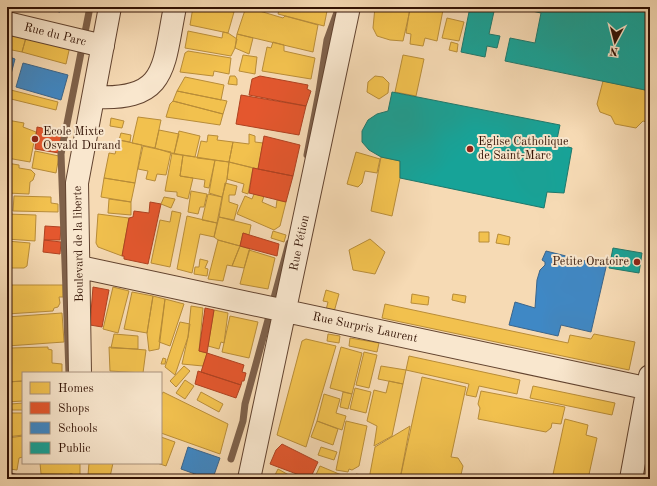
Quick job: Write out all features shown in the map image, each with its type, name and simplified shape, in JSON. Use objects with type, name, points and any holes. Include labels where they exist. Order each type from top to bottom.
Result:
[{"type":"street","name":"Boulevard de la liberte","points":[[80,372],[80,267],[77,183],[95,96],[90,44],[110,7]]},
{"type":"street","points":[[95,96],[115,98],[139,94],[155,82],[165,59],[175,7]]},
{"type":"street","name":"Rue Pétion","points":[[249,479],[276,309],[349,7]]},
{"type":"street","name":"Rue du Parc","points":[[7,23],[90,44]]},
{"type":"street","name":"Rue Surpris Laurent","points":[[80,267],[276,309],[649,385]]},
{"type":"street","points":[[631,479],[649,385]]},
{"type":"shaded area","points":[[7,472],[34,479],[7,479]]},
{"type":"building: Homes","points":[[193,7],[215,7],[234,12],[228,33],[190,25]]},
{"type":"building: Homes","points":[[246,7],[283,18],[285,16],[318,25],[313,52],[237,34]]},
{"type":"building: Homes","points":[[268,7],[313,7],[327,11],[324,26],[278,14],[279,10]]},
{"type":"building: Homes","points":[[375,7],[405,7],[410,10],[403,41],[390,40],[377,36],[373,28]]},
{"type":"building: Homes","points":[[410,7],[430,7],[443,10],[437,41],[425,38],[423,46],[410,44],[411,34],[406,33]]},
{"type":"building: Homes","points":[[447,18],[464,22],[459,41],[442,38]]},
{"type":"building: Homes","points":[[7,28],[27,34],[22,52],[7,49]]},
{"type":"building: Homes","points":[[188,31],[222,38],[223,32],[228,33],[237,39],[235,48],[231,56],[185,48]]},
{"type":"building: Homes","points":[[27,34],[70,46],[66,64],[22,52]]},
{"type":"building: Homes","points":[[237,34],[253,38],[249,54],[235,48]]},
{"type":"building: Homes","points":[[273,42],[284,45],[284,51],[315,58],[311,79],[262,71],[267,47],[271,48]]},
{"type":"building: Homes","points":[[451,42],[458,44],[457,52],[449,50]]},
{"type":"building: Homes","points":[[188,51],[231,58],[229,74],[214,71],[213,76],[180,72],[185,53]]},
{"type":"building: Homes","points":[[243,55],[257,57],[255,74],[239,71]]},
{"type":"building: Homes","points":[[403,55],[424,59],[416,96],[395,92]]},
{"type":"building: Homes","points":[[230,76],[235,76],[237,79],[237,85],[228,84]]},
{"type":"building: Homes","points":[[375,76],[383,77],[389,83],[388,93],[379,99],[367,92],[368,82]]},
{"type":"building: Homes","points":[[185,77],[224,85],[221,100],[177,91]]},
{"type":"building: Homes","points":[[603,81],[650,91],[650,123],[643,121],[636,128],[615,124],[611,116],[600,112],[597,104]]},
{"type":"building: Homes","points":[[7,89],[58,102],[56,110],[7,98]]},
{"type":"building: Homes","points":[[177,91],[227,101],[223,114],[173,101]]},
{"type":"building: Homes","points":[[173,101],[223,114],[220,125],[166,117],[170,104]]},
{"type":"building: Homes","points":[[138,117],[161,120],[155,148],[132,143]]},
{"type":"building: Homes","points":[[111,118],[124,121],[122,128],[110,126]]},
{"type":"building: Homes","points":[[7,120],[24,123],[23,127],[36,132],[30,162],[7,158]]},
{"type":"building: Homes","points":[[159,130],[179,134],[174,154],[155,148]]},
{"type":"building: Homes","points":[[179,131],[200,136],[195,157],[174,154]]},
{"type":"building: Homes","points":[[121,133],[131,135],[130,142],[119,140]]},
{"type":"building: Homes","points":[[249,134],[255,136],[255,142],[263,143],[258,169],[229,162],[233,142],[249,144]]},
{"type":"building: Homes","points":[[208,135],[218,136],[217,140],[233,142],[229,162],[197,158],[201,141],[207,142]]},
{"type":"building: Homes","points":[[119,140],[142,145],[135,183],[104,178],[109,153],[115,154]]},
{"type":"building: Homes","points":[[143,146],[171,152],[166,175],[157,174],[155,181],[146,179],[148,171],[138,169]]},
{"type":"building: Homes","points":[[35,151],[59,156],[56,173],[32,168]]},
{"type":"building: Homes","points":[[356,152],[380,159],[377,173],[365,171],[362,183],[358,187],[347,184]]},
{"type":"building: Homes","points":[[172,153],[183,155],[180,176],[193,178],[188,199],[177,196],[177,192],[165,191]]},
{"type":"building: Homes","points":[[183,155],[215,160],[209,188],[204,187],[205,180],[180,176]]},
{"type":"building: Homes","points":[[381,157],[400,161],[400,178],[392,216],[371,211]]},
{"type":"building: Homes","points":[[215,160],[229,162],[227,179],[222,197],[209,193]]},
{"type":"building: Homes","points":[[229,162],[253,168],[248,194],[242,192],[244,184],[227,179]]},
{"type":"building: Homes","points":[[7,163],[19,165],[19,168],[31,170],[35,174],[33,180],[30,182],[29,194],[7,193]]},
{"type":"building: Homes","points":[[104,178],[135,183],[131,202],[101,197]]},
{"type":"building: Homes","points":[[225,183],[237,186],[235,195],[229,195],[229,202],[238,205],[234,220],[219,217]]},
{"type":"building: Homes","points":[[191,191],[207,194],[204,207],[200,207],[198,214],[188,212]]},
{"type":"building: Homes","points":[[208,194],[222,197],[217,223],[202,220]]},
{"type":"building: Homes","points":[[254,194],[264,196],[262,202],[276,208],[277,200],[286,202],[280,226],[274,230],[237,214],[245,196],[252,199]]},
{"type":"building: Homes","points":[[14,196],[51,197],[51,203],[58,204],[58,212],[13,211]]},
{"type":"building: Homes","points":[[164,197],[175,199],[171,208],[161,204]]},
{"type":"building: Homes","points":[[109,199],[131,202],[131,215],[108,213]]},
{"type":"building: Homes","points":[[172,211],[181,213],[170,267],[151,263],[160,220],[170,222]]},
{"type":"building: Homes","points":[[7,214],[36,215],[35,241],[7,239]]},
{"type":"building: Homes","points":[[98,214],[129,218],[122,256],[98,247],[96,243]]},
{"type":"building: Homes","points":[[187,216],[217,223],[214,237],[200,234],[192,273],[177,269]]},
{"type":"building: Homes","points":[[219,217],[251,225],[249,235],[243,233],[240,246],[218,240],[214,237]]},
{"type":"building: Homes","points":[[273,231],[286,235],[284,242],[271,238]]},
{"type":"building: Homes","points":[[479,232],[489,232],[489,242],[479,242]]},
{"type":"building: Homes","points":[[498,234],[510,237],[509,245],[496,243]]},
{"type":"building: Homes","points":[[370,239],[385,252],[375,274],[353,270],[349,250]]},
{"type":"building: Homes","points":[[218,240],[240,246],[232,266],[227,265],[223,281],[208,279]]},
{"type":"building: Homes","points":[[7,241],[30,243],[27,266],[24,268],[7,268]]},
{"type":"building: Homes","points":[[240,246],[250,249],[244,268],[232,266]]},
{"type":"building: Homes","points":[[249,250],[275,258],[268,289],[240,284]]},
{"type":"building: Homes","points":[[200,259],[208,261],[205,268],[208,269],[207,276],[194,274],[195,267],[199,267]]},
{"type":"building: Homes","points":[[7,285],[63,285],[63,297],[59,297],[60,303],[58,307],[54,308],[53,311],[7,314]]},
{"type":"building: Homes","points":[[113,287],[129,291],[118,333],[103,329]]},
{"type":"building: Homes","points":[[326,290],[339,294],[334,312],[326,310],[328,302],[323,301]]},
{"type":"building: Homes","points":[[132,292],[153,296],[147,333],[124,329]]},
{"type":"building: Homes","points":[[412,294],[429,297],[428,305],[411,303]]},
{"type":"building: Homes","points":[[453,294],[466,296],[465,303],[452,300]]},
{"type":"building: Homes","points":[[153,296],[165,299],[159,349],[149,351],[147,333]]},
{"type":"building: Homes","points":[[165,299],[184,304],[170,346],[159,342]]},
{"type":"building: Homes","points":[[385,304],[568,343],[570,335],[591,339],[594,334],[635,342],[629,370],[382,318]]},
{"type":"building: Homes","points":[[191,306],[203,308],[199,351],[207,353],[203,366],[182,364],[188,337]]},
{"type":"building: Homes","points":[[214,310],[228,313],[224,343],[221,342],[219,349],[208,346]]},
{"type":"building: Homes","points":[[62,313],[64,342],[7,346],[7,317]]},
{"type":"building: Homes","points":[[230,316],[258,322],[249,358],[222,352]]},
{"type":"building: Homes","points":[[180,322],[190,324],[188,337],[175,375],[165,367]]},
{"type":"building: Homes","points":[[114,334],[138,336],[138,349],[111,348]]},
{"type":"building: Homes","points":[[328,334],[340,336],[339,343],[327,341]]},
{"type":"building: Homes","points":[[350,338],[379,343],[377,352],[349,346]]},
{"type":"building: Homes","points":[[306,339],[336,346],[306,447],[277,435],[302,341]]},
{"type":"building: Homes","points":[[48,347],[48,349],[52,350],[52,363],[62,364],[62,372],[22,372],[22,381],[7,382],[7,365],[10,365],[11,348]]},
{"type":"building: Homes","points":[[109,347],[146,350],[143,372],[110,371]]},
{"type":"building: Homes","points":[[341,347],[362,353],[352,394],[330,388]]},
{"type":"building: Homes","points":[[364,352],[377,355],[369,388],[356,385]]},
{"type":"building: Homes","points":[[409,356],[520,380],[517,394],[479,386],[476,397],[466,395],[469,384],[406,370]]},
{"type":"building: Homes","points":[[163,358],[166,359],[165,364],[161,364]]},
{"type":"building: Homes","points":[[184,366],[190,371],[176,387],[170,381]]},
{"type":"building: Homes","points":[[381,366],[406,370],[403,384],[378,379]]},
{"type":"building: Homes","points":[[422,377],[466,387],[451,457],[458,458],[463,466],[460,479],[400,479]]},
{"type":"building: Homes","points":[[185,380],[194,386],[185,399],[176,393]]},
{"type":"building: Homes","points":[[22,381],[22,401],[7,402],[7,382]]},
{"type":"building: Homes","points":[[389,381],[403,384],[392,436],[374,446],[377,426],[367,421],[374,390],[386,393]]},
{"type":"building: Homes","points":[[533,386],[615,403],[612,415],[530,398]]},
{"type":"building: Homes","points":[[355,388],[371,392],[366,413],[350,409]]},
{"type":"building: Homes","points":[[481,391],[565,407],[561,424],[552,423],[551,428],[546,432],[478,419],[480,408],[478,404]]},
{"type":"building: Homes","points":[[163,392],[228,424],[220,454],[162,433]]},
{"type":"building: Homes","points":[[201,392],[223,404],[219,412],[197,400]]},
{"type":"building: Homes","points":[[343,392],[352,394],[348,409],[340,407]]},
{"type":"building: Homes","points":[[324,394],[340,399],[336,413],[346,416],[342,430],[317,421]]},
{"type":"building: Homes","points":[[22,403],[22,410],[12,410],[11,404]]},
{"type":"building: Homes","points":[[7,413],[22,413],[22,435],[7,437]]},
{"type":"building: Homes","points":[[565,419],[588,425],[586,435],[597,438],[588,479],[552,479]]},
{"type":"building: Homes","points":[[317,421],[338,429],[333,445],[311,437]]},
{"type":"building: Homes","points":[[346,421],[367,426],[359,466],[352,470],[349,469],[348,472],[336,470]]},
{"type":"building: Homes","points":[[410,426],[400,479],[369,479],[375,447]]},
{"type":"building: Homes","points":[[22,436],[22,457],[19,458],[17,470],[7,467],[7,438]]},
{"type":"building: Homes","points":[[162,437],[175,442],[166,466],[160,464],[162,464]]},
{"type":"building: Homes","points":[[321,447],[337,452],[334,460],[318,455]]},
{"type":"building: Homes","points":[[40,464],[80,464],[80,475],[41,474]]},
{"type":"building: Homes","points":[[89,464],[113,464],[110,477],[88,475]]},
{"type":"building: Homes","points":[[320,466],[339,474],[337,479],[314,479]]},
{"type":"building: Homes","points":[[278,469],[296,479],[273,479]]},
{"type":"building: Homes","points":[[339,474],[354,478],[337,479]]},
{"type":"building: Homes","points":[[356,474],[367,476],[367,479],[355,479]]},
{"type":"building: Shops","points":[[260,76],[308,85],[307,89],[311,91],[306,106],[249,95],[252,79]]},
{"type":"building: Shops","points":[[241,95],[306,106],[299,135],[236,124]]},
{"type":"building: Shops","points":[[37,127],[62,132],[59,153],[35,149]]},
{"type":"building: Shops","points":[[264,136],[300,145],[293,176],[258,169]]},
{"type":"building: Shops","points":[[253,168],[293,176],[286,202],[249,193]]},
{"type":"building: Shops","points":[[150,202],[161,204],[148,264],[124,259],[124,256],[122,256],[129,218],[133,217],[134,211],[149,213]]},
{"type":"building: Shops","points":[[45,226],[61,227],[60,240],[44,240]]},
{"type":"building: Shops","points":[[243,233],[279,244],[277,256],[240,246]]},
{"type":"building: Shops","points":[[44,240],[61,242],[60,254],[43,252]]},
{"type":"building: Shops","points":[[93,287],[109,290],[102,327],[90,325]]},
{"type":"building: Shops","points":[[205,308],[214,310],[207,353],[199,351]]},
{"type":"building: Shops","points":[[207,353],[244,365],[242,372],[246,373],[244,381],[242,381],[241,385],[201,372]]},
{"type":"building: Shops","points":[[198,371],[241,385],[236,398],[195,384]]},
{"type":"building: Shops","points":[[282,444],[318,462],[310,479],[270,464],[276,450]]},
{"type":"building: Schools","points":[[34,7],[61,7],[60,12]]},
{"type":"building: Schools","points":[[7,56],[15,59],[10,78],[7,78]]},
{"type":"building: Schools","points":[[23,63],[68,75],[61,100],[16,87]]},
{"type":"building: Schools","points":[[546,251],[594,263],[595,259],[607,263],[591,332],[561,325],[558,336],[509,325],[515,302],[535,308],[537,280],[540,270],[545,265],[545,262],[542,260]]},
{"type":"building: Schools","points":[[188,447],[220,458],[213,478],[209,479],[181,469]]},
{"type":"building: Public","points":[[470,7],[495,7],[489,34],[500,36],[497,48],[487,46],[485,57],[461,52]]},
{"type":"building: Public","points":[[514,7],[650,7],[650,91],[505,61],[510,38],[535,43],[541,13]]},
{"type":"building: Public","name":"Eglise Catholique de Saint-Marc","points":[[392,92],[560,125],[556,144],[572,148],[564,193],[547,192],[544,208],[400,178],[400,161],[381,157],[369,150],[362,142],[362,131],[368,120],[377,114],[388,111]]},
{"type":"building: Public","points":[[613,248],[642,253],[639,273],[609,268]]},
{"type":"waterway","points":[[69,372],[61,154],[90,7]]},
{"type":"waterway","points":[[307,155],[327,40],[339,7]]},
{"type":"waterway","points":[[231,459],[243,421],[245,404],[289,243]]},
{"type":"place","name":"Ecole Mixte Osvald Durand","points":[[35,139]]},
{"type":"place","name":"Eglise Catholique de Saint-Marc","points":[[470,149]]},
{"type":"place","name":"Petite Oratoire","points":[[637,262]]}]
